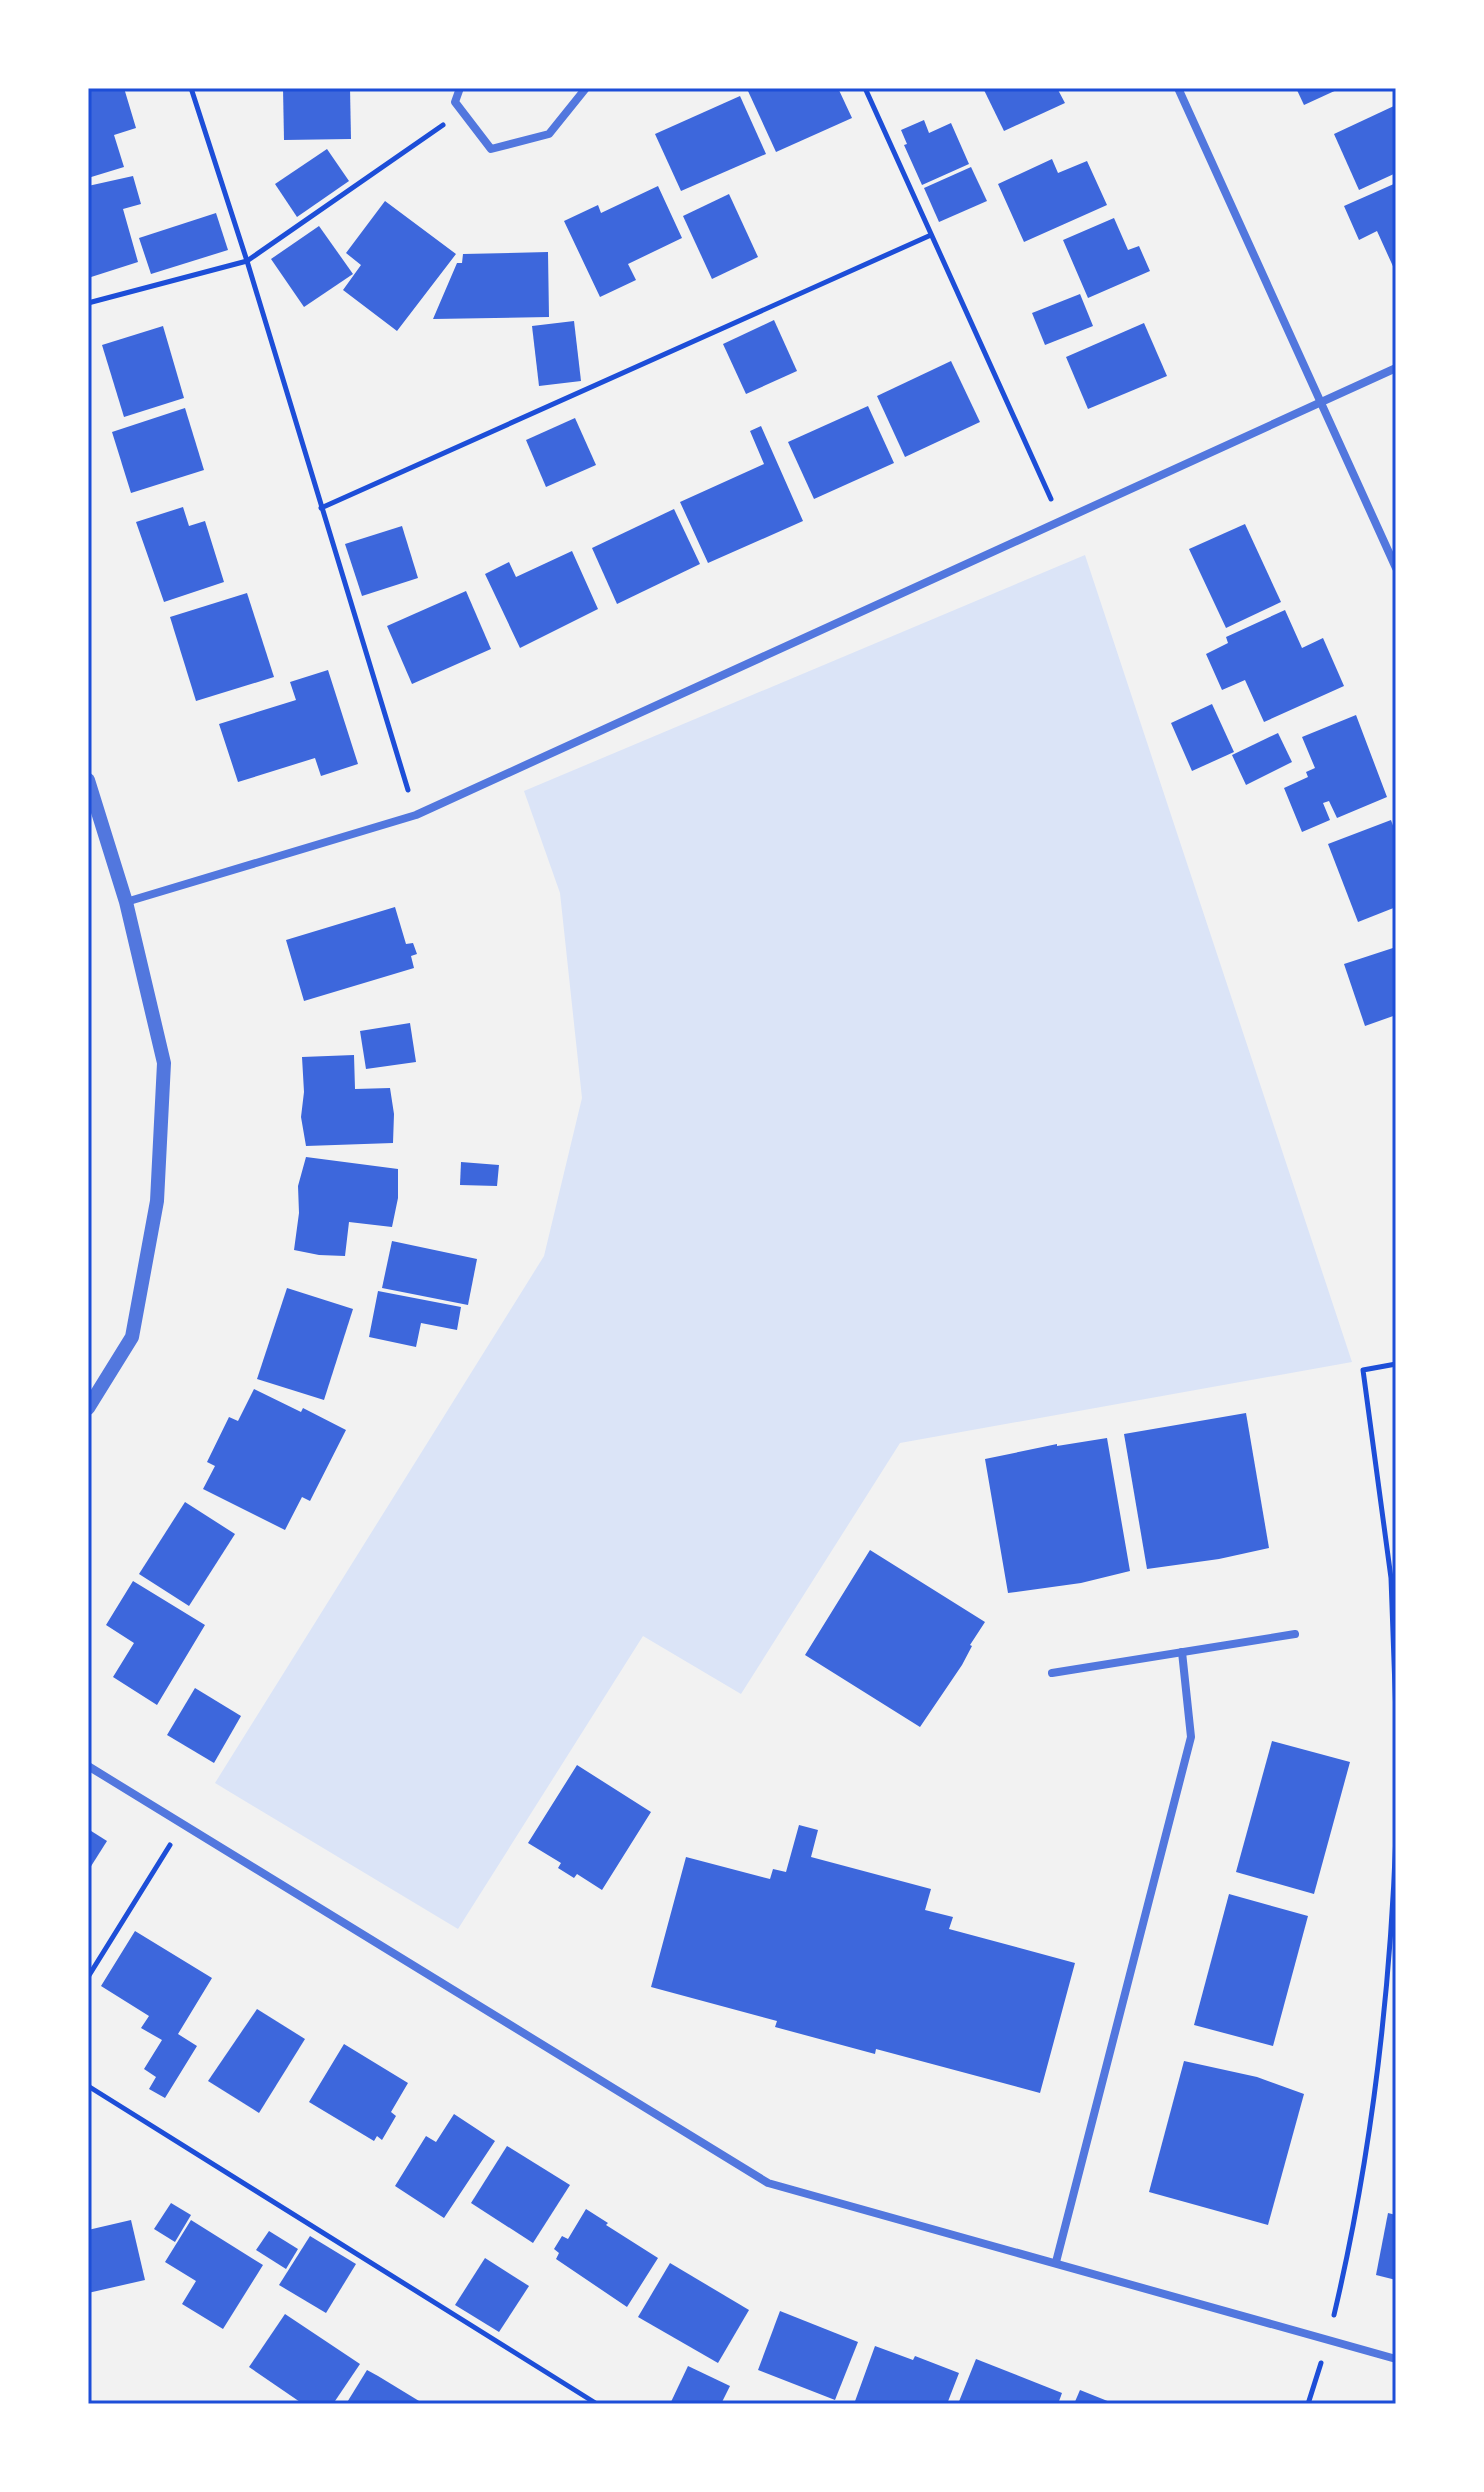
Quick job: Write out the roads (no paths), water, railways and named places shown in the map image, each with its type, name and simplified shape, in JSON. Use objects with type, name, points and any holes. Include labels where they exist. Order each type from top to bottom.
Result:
[{"type":"street","points":[[460,88],[455,102],[491,149],[549,134],[586,88]]},
{"type":"street","points":[[1178,88],[1396,568]]},
{"type":"street","points":[[126,902],[416,815],[1396,368]]},
{"type":"street","points":[[88,780],[126,902],[164,1063],[157,1201],[132,1337],[88,1408]]},
{"type":"street","points":[[1052,1673],[1295,1634]]},
{"type":"street","points":[[1056,2262],[1191,1737],[1182,1652]]},
{"type":"street","points":[[88,1766],[768,2183],[1396,2359]]}]
